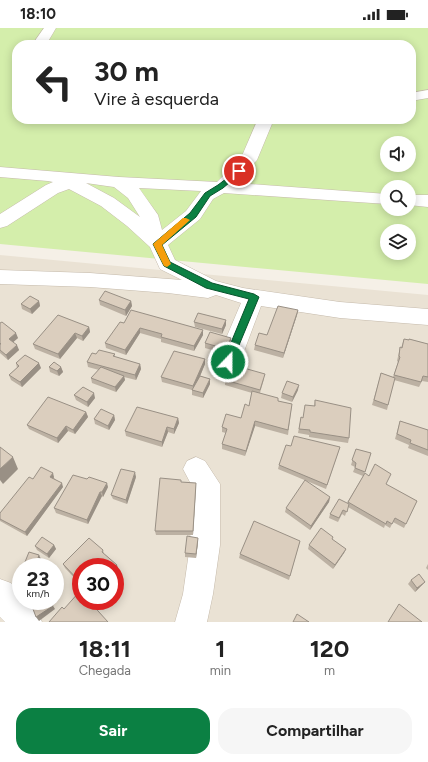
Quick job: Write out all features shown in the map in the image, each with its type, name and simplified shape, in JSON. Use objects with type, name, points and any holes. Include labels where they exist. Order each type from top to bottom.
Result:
[{"type":"street","points":[[42,40],[50,28]]},
{"type":"street","points":[[416,95],[428,94]]},
{"type":"street","points":[[158,244],[193,215],[207,195],[221,187],[249,160],[264,124]]},
{"type":"street","points":[[0,172],[48,175],[77,180],[221,187],[380,198]]},
{"type":"street","points":[[77,180],[92,194],[126,216],[144,230],[158,244]]},
{"type":"street","points":[[0,222],[52,189],[77,180]]},
{"type":"street","points":[[118,182],[135,194],[149,215],[154,235],[167,264],[209,286],[249,296]]},
{"type":"street","points":[[416,200],[428,201]]},
{"type":"street","points":[[0,277],[90,280],[168,286],[249,296],[340,310],[428,317]]},
{"type":"street","points":[[228,362],[249,296]]},
{"type":"street","points":[[191,622],[198,594],[205,545],[206,484],[196,469]]},
{"type":"street","points":[[0,594],[26,622]]},
{"type":"shaded area","points":[[0,255],[428,295],[428,622],[0,622]]},
{"type":"green space","points":[[0,28],[428,28],[428,284],[0,244]]},
{"type":"building","points":[[105,291],[131,301],[125,310],[99,300]]},
{"type":"building","points":[[30,296],[39,301],[30,309],[21,304]]},
{"type":"building","points":[[278,306],[298,310],[284,353],[255,345],[259,333],[267,335]]},
{"type":"building","points":[[131,310],[203,330],[194,346],[161,337],[162,334],[140,328],[125,350],[105,343],[120,322],[124,323]]},
{"type":"building","points":[[198,313],[226,320],[222,329],[194,322]]},
{"type":"building","points":[[58,315],[89,327],[82,336],[75,333],[58,354],[33,344]]},
{"type":"building","points":[[2,322],[16,333],[9,339],[17,345],[6,355],[0,350],[0,323]]},
{"type":"building","points":[[210,332],[231,338],[226,349],[205,343]]},
{"type":"building","points":[[404,339],[428,344],[428,377],[423,376],[421,382],[394,375],[400,357],[400,347],[402,348]]},
{"type":"building","points":[[99,350],[115,354],[113,356],[140,364],[135,375],[87,362],[92,353],[96,354]]},
{"type":"building","points":[[174,351],[205,359],[193,386],[161,377]]},
{"type":"building","points":[[25,355],[39,363],[20,382],[9,375],[19,366],[16,363]]},
{"type":"building","points":[[54,362],[61,367],[57,371],[49,367]]},
{"type":"building","points":[[233,365],[265,374],[260,390],[225,380]]},
{"type":"building","points":[[101,367],[124,376],[115,387],[91,378]]},
{"type":"building","points":[[381,373],[395,378],[388,405],[374,400]]},
{"type":"building","points":[[200,376],[210,379],[203,393],[192,390]]},
{"type":"building","points":[[287,381],[299,385],[293,397],[282,393]]},
{"type":"building","points":[[83,387],[94,393],[87,402],[74,395]]},
{"type":"building","points":[[252,391],[278,398],[278,401],[292,404],[288,430],[255,421],[246,451],[222,444],[227,429],[222,427],[226,414],[241,418],[245,404],[249,406]]},
{"type":"building","points":[[48,397],[86,412],[73,430],[66,426],[57,438],[27,425]]},
{"type":"building","points":[[315,400],[351,408],[349,438],[299,429],[301,417],[303,418],[305,405],[315,406]]},
{"type":"building","points":[[137,407],[178,418],[174,429],[167,427],[162,442],[125,431]]},
{"type":"building","points":[[101,409],[114,415],[108,426],[94,419]]},
{"type":"building","points":[[400,421],[428,430],[428,450],[410,443],[411,440],[397,434]]},
{"type":"building","points":[[294,436],[340,447],[327,485],[279,465],[286,445],[291,446]]},
{"type":"building","points":[[0,447],[13,457],[0,469]]},
{"type":"building","points":[[356,449],[371,453],[365,472],[355,468],[356,463],[352,460]]},
{"type":"building","points":[[375,464],[391,474],[386,484],[417,501],[406,524],[395,518],[392,524],[387,521],[386,524],[348,502],[365,473],[369,476]]},
{"type":"building","points":[[41,467],[53,473],[50,477],[62,483],[25,532],[0,519],[0,513],[29,477],[33,479]]},
{"type":"building","points":[[121,469],[135,472],[126,500],[111,495]]},
{"type":"building","points":[[73,475],[87,479],[89,477],[107,483],[102,492],[100,492],[87,520],[54,508]]},
{"type":"building","points":[[160,478],[196,483],[193,531],[155,531]]},
{"type":"building","points":[[305,480],[330,497],[311,526],[286,508]]},
{"type":"building","points":[[339,499],[349,504],[347,512],[343,510],[339,518],[330,514]]},
{"type":"building","points":[[254,521],[300,541],[290,576],[240,554]]},
{"type":"building","points":[[321,528],[333,537],[332,539],[346,549],[335,565],[309,545]]},
{"type":"building","points":[[187,536],[198,538],[196,554],[185,553]]},
{"type":"building","points":[[42,537],[54,545],[47,554],[35,546]]},
{"type":"building","points":[[89,538],[103,550],[102,552],[109,558],[72,558],[72,574],[64,565],[64,563]]},
{"type":"building","points":[[29,552],[39,555],[38,558],[27,558]]},
{"type":"building","points":[[419,574],[425,582],[417,588],[411,580]]},
{"type":"building","points":[[72,600],[72,610],[97,610],[108,622],[49,622],[59,610],[64,609]]},
{"type":"building","points":[[399,604],[422,622],[388,622]]},
{"type":"building","points":[[33,610],[47,610],[36,617]]},
{"type":"building","points":[[297,614],[309,622],[293,622]]},
{"type":"slow traffic","points":[[167,264],[158,244],[186,220]]},
{"type":"route","points":[[228,362],[254,297],[243,296],[209,286],[167,264],[158,244],[193,215],[207,195],[221,187],[239,171]]}]
